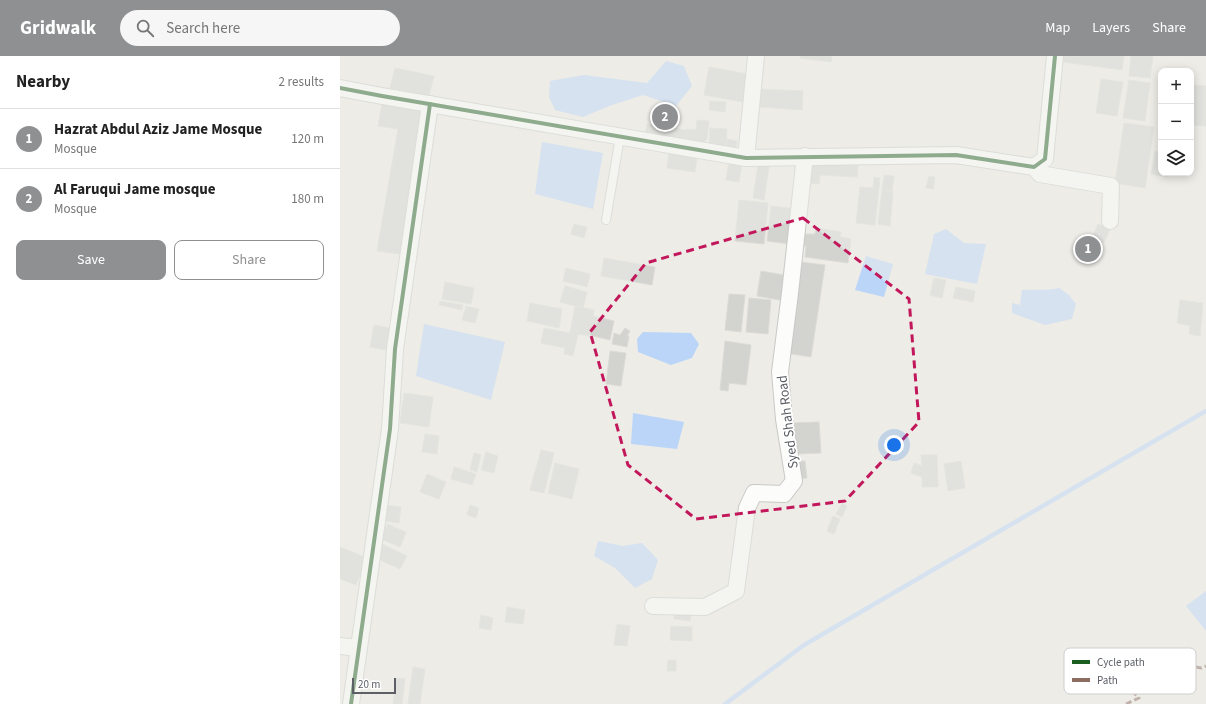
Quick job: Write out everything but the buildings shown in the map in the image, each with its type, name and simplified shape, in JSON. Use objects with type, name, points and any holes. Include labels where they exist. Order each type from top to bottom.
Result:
[{"type":"street","points":[[746,158],[756,56]]},
{"type":"street","points":[[1034,168],[1045,159],[1055,56]]},
{"type":"street","points":[[340,88],[746,158],[956,155],[1034,168],[1040,174],[1111,186],[1110,221]]},
{"type":"street","points":[[351,704],[390,429],[395,349],[430,104]]},
{"type":"street","name":"Syed Shah Road","points":[[654,606],[705,607],[736,590],[747,508],[754,493],[784,494],[794,481],[784,419],[780,372],[805,156]]},
{"type":"street","points":[[340,646],[359,648]]},
{"type":"lane","points":[[606,220],[620,137]]},
{"type":"highlighted area","points":[[803,218],[909,299],[919,422],[845,501],[696,519],[628,465],[590,332],[646,263]]},
{"type":"water","points":[[666,61],[684,66],[692,86],[676,106],[643,95],[612,105],[583,117],[555,110],[549,97],[550,81],[584,75],[647,83]]},
{"type":"water","points":[[542,142],[603,153],[593,209],[535,194]]},
{"type":"water","points":[[946,229],[964,243],[986,244],[977,284],[925,274],[934,234]]},
{"type":"water","points":[[866,256],[893,264],[884,297],[855,290]]},
{"type":"water","points":[[1059,288],[1069,295],[1076,304],[1072,319],[1045,325],[1012,313],[1012,303],[1020,305],[1022,290],[1045,290]]},
{"type":"water","points":[[424,324],[505,342],[491,400],[416,376]]},
{"type":"water","points":[[643,332],[691,333],[699,344],[692,358],[671,365],[638,352],[637,339]]},
{"type":"water","points":[[633,413],[684,422],[677,449],[631,444]]},
{"type":"water","points":[[598,541],[623,546],[642,543],[658,560],[652,579],[635,588],[615,568],[594,556]]},
{"type":"water","points":[[1206,591],[1206,631],[1186,606]]},
{"type":"waterway","points":[[725,704],[804,645],[1206,411]]},
{"type":"marked path","points":[[1196,667],[1201,668],[1206,666]]},
{"type":"marked path","points":[[1126,704],[1139,698],[1135,694]]},
{"type":"cycle path","points":[[340,88],[746,158],[956,155],[1034,167],[1045,159],[1055,56]]},
{"type":"cycle path","points":[[351,704],[390,429],[395,349],[430,104]]},
{"type":"place","name":"Al Faruqui Jame mosque","points":[[665,117]]},
{"type":"place","name":"Hazrat Abdul Aziz Jame Mosque","points":[[1088,249]]}]
